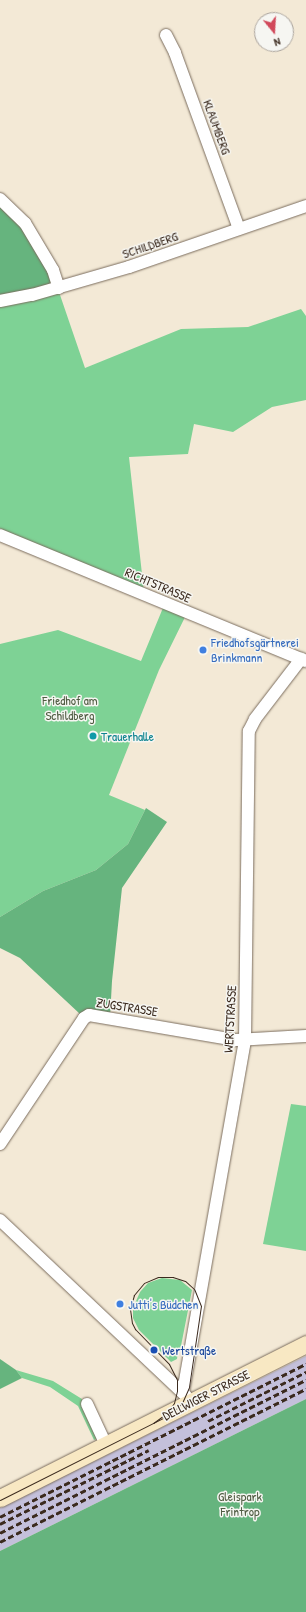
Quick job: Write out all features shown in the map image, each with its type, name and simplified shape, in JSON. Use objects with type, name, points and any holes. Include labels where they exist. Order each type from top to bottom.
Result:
[{"type":"main road","name":"DELLWIGER STRASSE","points":[[0,1498],[106,1445],[186,1398],[306,1344]]},
{"type":"street","name":"KLAUMBERG","points":[[166,36],[175,53],[239,229]]},
{"type":"street","points":[[0,199],[25,223],[53,270],[58,288]]},
{"type":"street","name":"SCHILDBERG","points":[[0,301],[32,295],[129,267],[306,206]]},
{"type":"street","name":"RICHTSTRASSE","points":[[0,535],[304,660]]},
{"type":"street","name":"WERTSTRASSE","points":[[186,1398],[245,1040],[250,731],[255,719],[304,660]]},
{"type":"street","name":"ZUGSTRASSE","points":[[0,1144],[86,1016],[92,1015],[227,1039],[245,1040]]},
{"type":"street","points":[[245,1040],[306,1036]]},
{"type":"street","points":[[0,1220],[186,1398]]},
{"type":"street","points":[[87,1404],[106,1445]]},
{"type":"shaded area","points":[[306,1356],[306,1399],[0,1551],[0,1508]]},
{"type":"green space","points":[[0,201],[26,225],[59,292],[0,304]]},
{"type":"green space","points":[[59,292],[85,368],[181,329],[248,327],[301,309],[306,316],[306,400],[272,407],[233,432],[194,424],[188,454],[129,457],[144,592],[0,532],[0,304]]},
{"type":"green space","name":"Friedhof am Schildberg","points":[[165,603],[188,611],[159,670],[109,795],[145,810],[128,844],[96,870],[43,891],[0,917],[0,644],[58,630],[141,661]]},
{"type":"green space","points":[[146,808],[167,822],[122,888],[112,981],[110,1018],[80,1014],[20,958],[0,948],[0,917],[43,891],[96,870],[128,844]]},
{"type":"green space","points":[[291,1104],[306,1106],[306,1251],[263,1244]]},
{"type":"green space","points":[[162,1278],[180,1280],[192,1290],[180,1351],[178,1351],[177,1359],[171,1362],[139,1330],[133,1318],[133,1308],[140,1292],[148,1283]]},
{"type":"green space","points":[[0,1359],[16,1370],[22,1378],[0,1389]]},
{"type":"green space","points":[[16,1370],[53,1381],[82,1399],[100,1437],[94,1440],[78,1406],[50,1387],[22,1378]]},
{"type":"green space","name":"Gleispark Frintrop","points":[[306,1399],[306,1612],[0,1612],[0,1551]]},
{"type":"tram line","points":[[0,1500],[165,1417],[182,1403],[189,1387],[201,1306],[194,1289],[185,1281],[173,1277],[158,1277],[144,1283],[134,1295],[130,1309],[132,1323],[135,1329],[169,1364],[177,1380],[177,1391],[174,1403],[167,1413],[153,1423]]},
{"type":"railway","points":[[0,1517],[306,1364]]},
{"type":"railway","points":[[208,1421],[306,1372]]},
{"type":"railway","points":[[0,1533],[306,1380]]},
{"type":"railway","points":[[0,1542],[306,1389]]},
{"type":"railway","points":[[0,1524],[149,1450]]},
{"type":"place","name":"Friedhofsgärtnerei Brinkmann","points":[[203,650]]},
{"type":"place","name":"Trauerhalle","points":[[93,736]]},
{"type":"place","name":"Jutti's Büdchen","points":[[120,1304]]},
{"type":"place","name":"Wertstraße","points":[[154,1350]]}]
